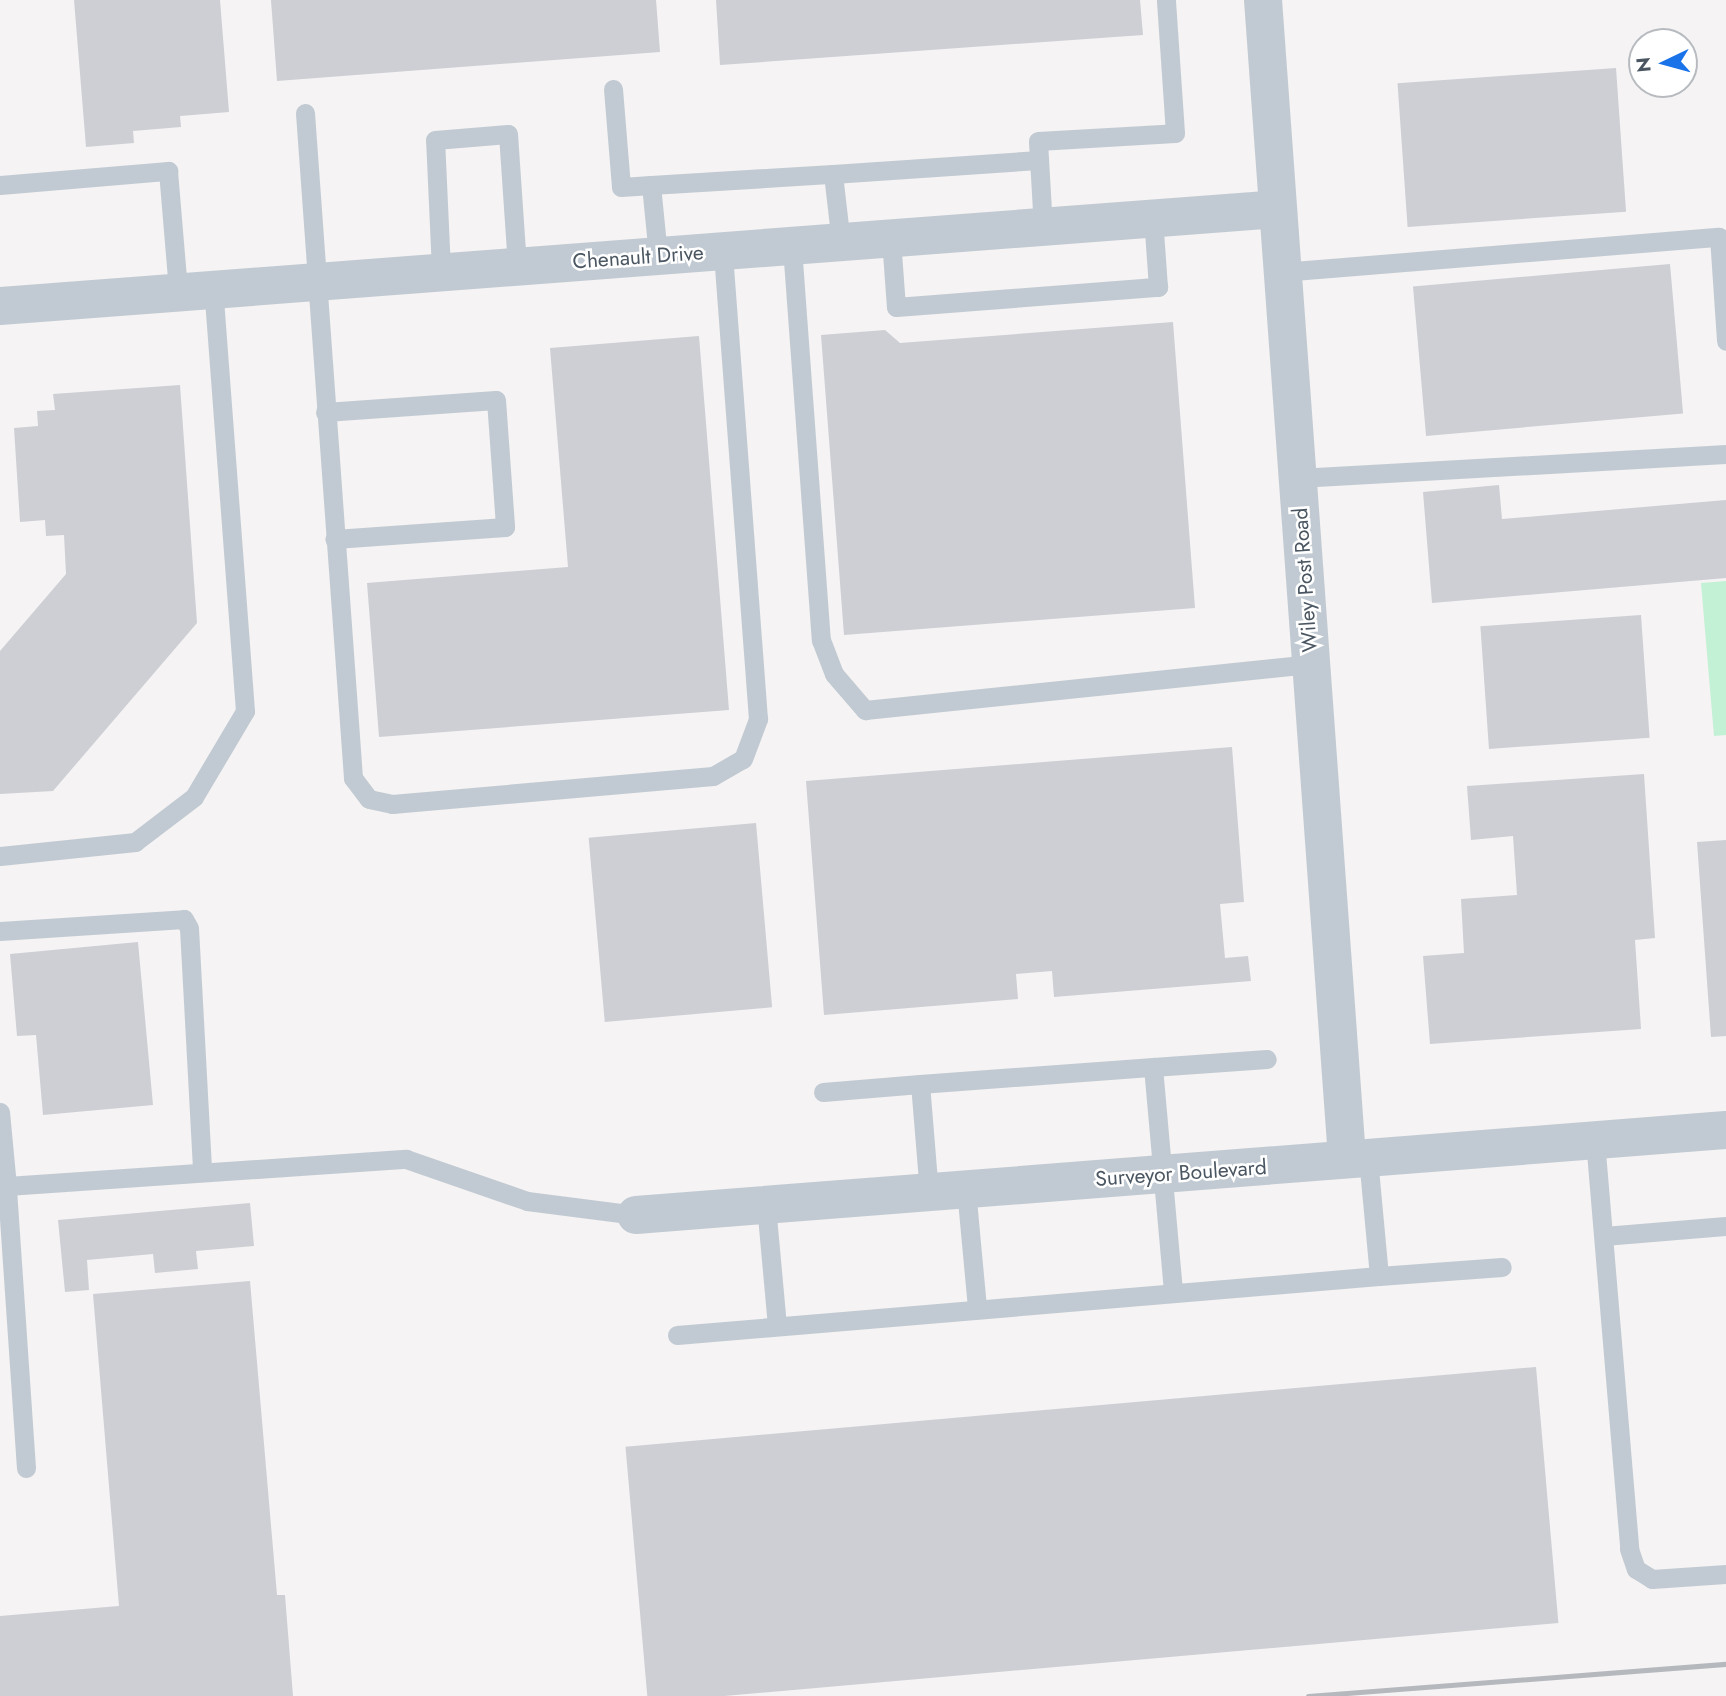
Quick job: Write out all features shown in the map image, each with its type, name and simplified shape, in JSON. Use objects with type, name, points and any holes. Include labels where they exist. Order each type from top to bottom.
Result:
[{"type":"street","name":"Wiley Post Road","points":[[1263,0],[1312,664],[1358,1158]]},
{"type":"street","name":"Chenault Drive","points":[[0,306],[1277,209]]},
{"type":"street","name":"Surveyor Boulevard","points":[[636,1215],[1726,1130]]},
{"type":"lane","points":[[1043,228],[1038,141],[1175,133],[1166,0]]},
{"type":"lane","points":[[613,89],[621,187],[1039,160]]},
{"type":"lane","points":[[304,113],[353,778],[369,799],[392,804],[713,776],[743,759],[758,719],[723,251]]},
{"type":"lane","points":[[441,271],[435,140],[508,134],[517,265]]},
{"type":"lane","points":[[0,186],[168,171],[196,290],[245,711],[194,797],[135,842],[0,856]]},
{"type":"lane","points":[[833,174],[841,243]]},
{"type":"lane","points":[[652,185],[658,255]]},
{"type":"lane","points":[[891,239],[896,307],[1158,287],[1153,218]]},
{"type":"lane","points":[[1281,272],[1719,237],[1726,341]]},
{"type":"lane","points":[[792,247],[821,640],[834,674],[865,710],[1312,664]]},
{"type":"lane","points":[[325,412],[496,400],[505,527],[334,539]]},
{"type":"lane","points":[[1298,478],[1726,454]]},
{"type":"lane","points":[[0,931],[184,919],[189,928],[202,1170]]},
{"type":"lane","points":[[823,1092],[1267,1059]]},
{"type":"lane","points":[[1153,1067],[1173,1293]]},
{"type":"lane","points":[[920,1084],[929,1193]]},
{"type":"lane","points":[[0,1112],[26,1468]]},
{"type":"lane","points":[[1595,1140],[1629,1549],[1636,1569],[1652,1579],[1726,1574]]},
{"type":"lane","points":[[1358,1158],[1379,1276]]},
{"type":"lane","points":[[6,1186],[202,1170],[406,1159],[527,1201],[636,1215]]},
{"type":"lane","points":[[966,1189],[977,1308]]},
{"type":"lane","points":[[766,1205],[777,1325]]},
{"type":"lane","points":[[1604,1236],[1726,1226]]},
{"type":"lane","points":[[677,1335],[977,1308],[1502,1267]]},
{"type":"green space","points":[[1726,581],[1726,735],[1714,736],[1701,583]]},
{"type":"building","points":[[74,0],[220,0],[229,112],[180,116],[181,127],[133,131],[134,143],[86,147]]},
{"type":"building","points":[[271,0],[656,0],[660,52],[277,81]]},
{"type":"building","points":[[716,0],[1140,0],[1143,35],[720,65]]},
{"type":"building","points":[[1616,68],[1626,212],[1408,227],[1398,83]]},
{"type":"building","points":[[1670,264],[1683,413],[1426,436],[1413,286]]},
{"type":"building","points":[[1173,322],[1195,608],[844,635],[821,335],[885,330],[900,343]]},
{"type":"building","points":[[699,336],[729,710],[379,737],[367,583],[568,567],[550,348]]},
{"type":"building","points":[[180,385],[197,623],[53,791],[0,794],[0,651],[66,574],[64,535],[46,536],[45,520],[20,522],[14,428],[38,426],[37,411],[55,410],[53,394]]},
{"type":"building","points":[[1499,485],[1502,519],[1726,500],[1726,578],[1432,603],[1423,492]]},
{"type":"building","points":[[1641,615],[1650,738],[1489,749],[1480,626]]},
{"type":"building","points":[[1232,747],[1244,902],[1220,904],[1225,958],[1248,956],[1251,981],[1054,997],[1052,971],[1016,974],[1018,999],[824,1015],[806,781]]},
{"type":"building","points":[[1644,774],[1655,938],[1635,940],[1641,1029],[1430,1044],[1423,956],[1464,953],[1461,899],[1517,895],[1513,836],[1471,840],[1467,786]]},
{"type":"building","points":[[756,823],[772,1007],[605,1022],[589,838]]},
{"type":"building","points":[[1726,840],[1726,1036],[1711,1037],[1697,842]]},
{"type":"building","points":[[138,942],[153,1105],[43,1115],[36,1035],[17,1036],[10,954]]},
{"type":"building","points":[[250,1203],[254,1246],[196,1251],[198,1269],[155,1273],[153,1254],[87,1260],[89,1290],[65,1292],[58,1220]]},
{"type":"building","points":[[250,1281],[277,1595],[285,1595],[293,1696],[0,1696],[0,1616],[119,1606],[93,1294]]},
{"type":"building","points":[[1536,1367],[1558,1623],[724,1696],[647,1696],[625,1447]]},
{"type":"railway","points":[[1308,1696],[1726,1664]]}]
